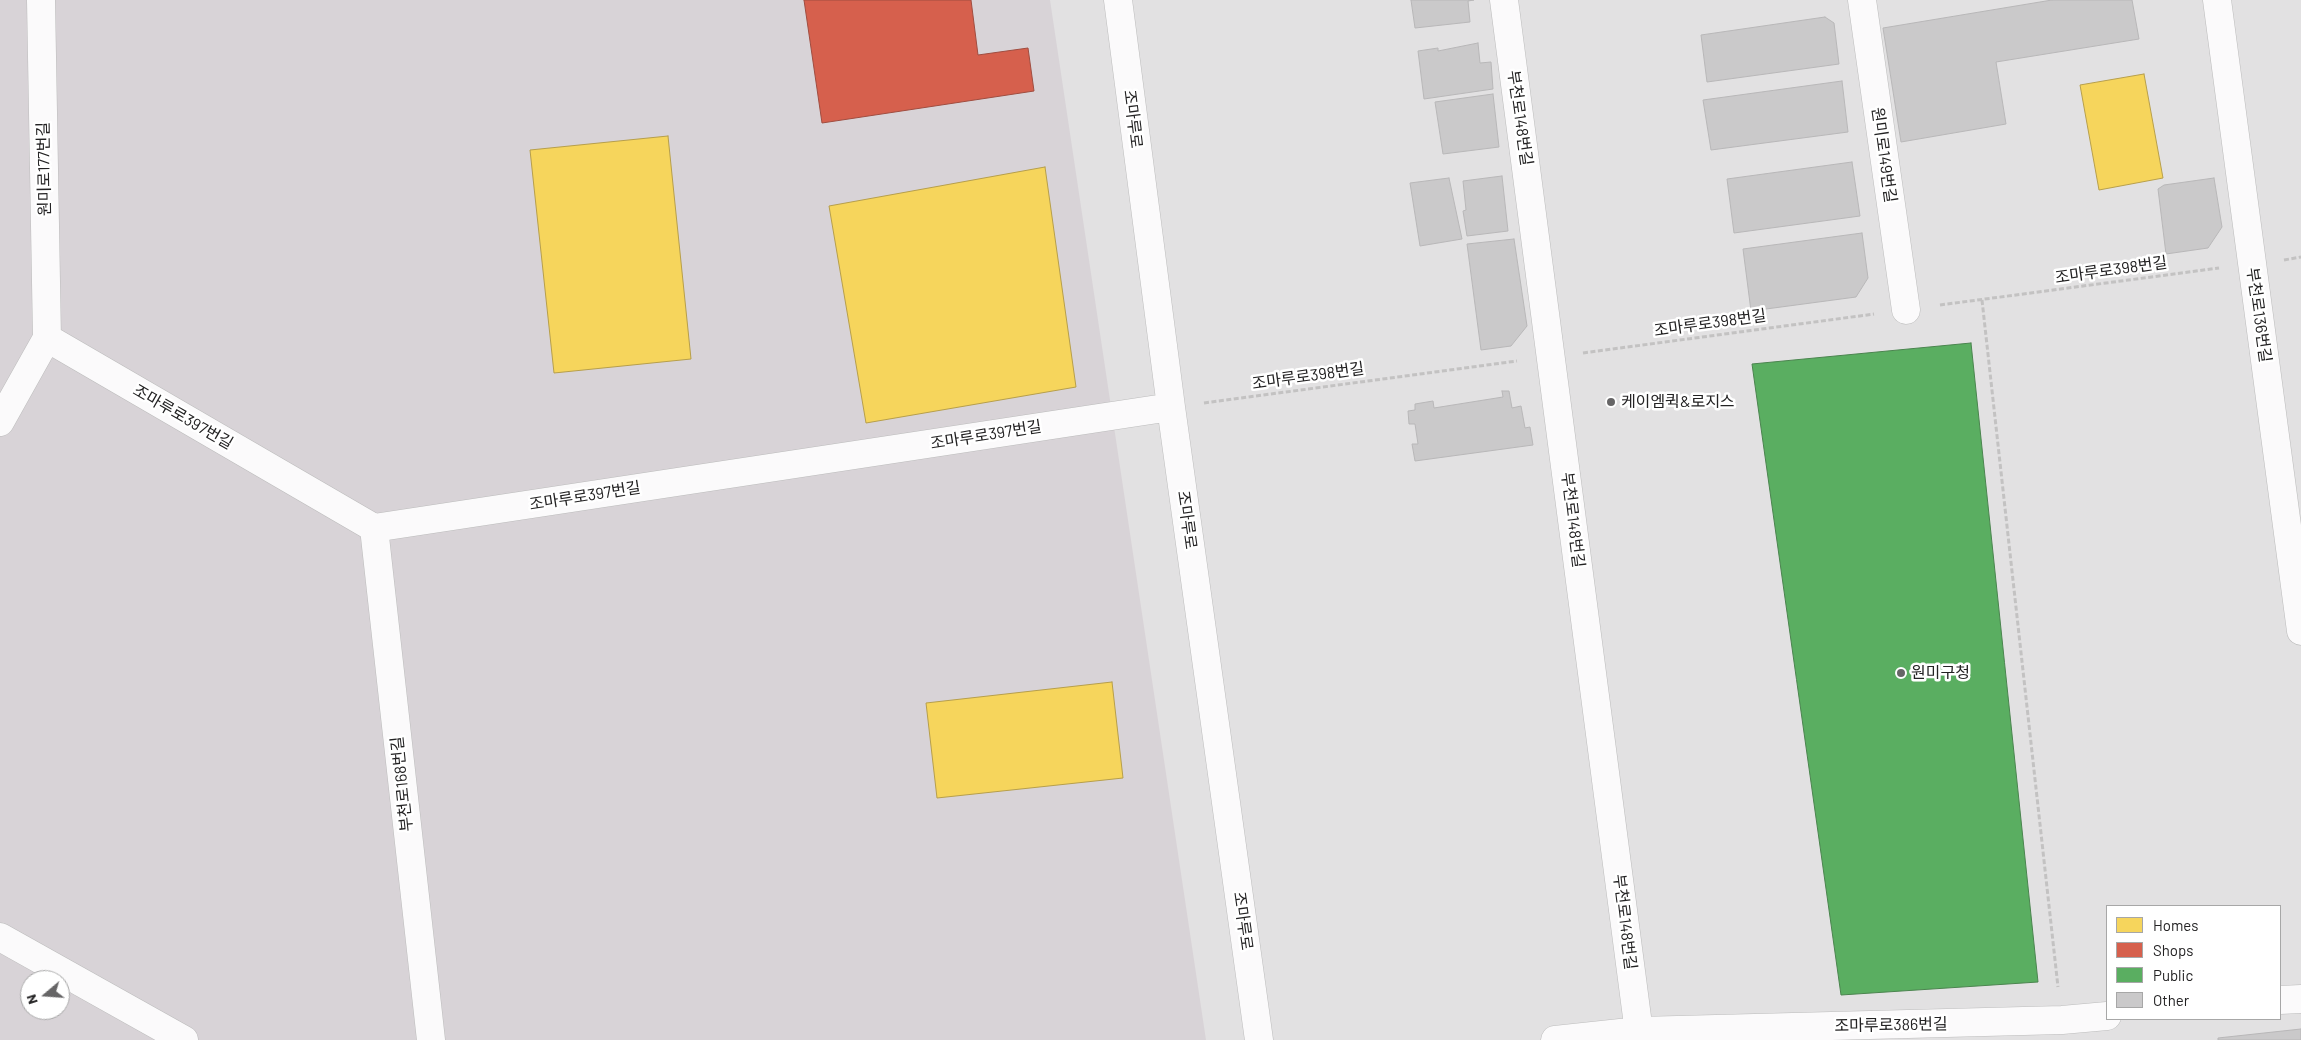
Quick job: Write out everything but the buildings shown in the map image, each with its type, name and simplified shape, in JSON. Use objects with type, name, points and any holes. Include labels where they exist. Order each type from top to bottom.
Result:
[{"type":"street","name":"원미로177번길","points":[[41,0],[46,338]]},
{"type":"street","name":"조마루로","points":[[1118,0],[1171,407],[1259,1040]]},
{"type":"street","name":"부천로148번길","points":[[1504,0],[1640,1036]]},
{"type":"street","name":"원미로149번길","points":[[1862,0],[1906,310]]},
{"type":"street","name":"부천로136번길","points":[[2217,0],[2301,631]]},
{"type":"street","points":[[0,422],[46,338]]},
{"type":"street","name":"조마루로397번길","points":[[46,338],[374,528],[1171,407]]},
{"type":"street","name":"부천로168번길","points":[[374,528],[431,1040]]},
{"type":"street","points":[[0,937],[184,1040]]},
{"type":"street","points":[[2281,1000],[2301,998]]},
{"type":"street","name":"조마루로386번길","points":[[1555,1040],[2062,1020],[2106,1016]]},
{"type":"path","name":"조마루로398번길","points":[[1171,407],[2252,264]]},
{"type":"path","points":[[1982,300],[2062,1020]]},
{"type":"shaded area","points":[[0,0],[1050,0],[1206,1040],[0,1040]]},
{"type":"place","name":"케이엠퀵&로지스","points":[[1611,402]]},
{"type":"place","name":"원미구청","points":[[1901,673]]}]
